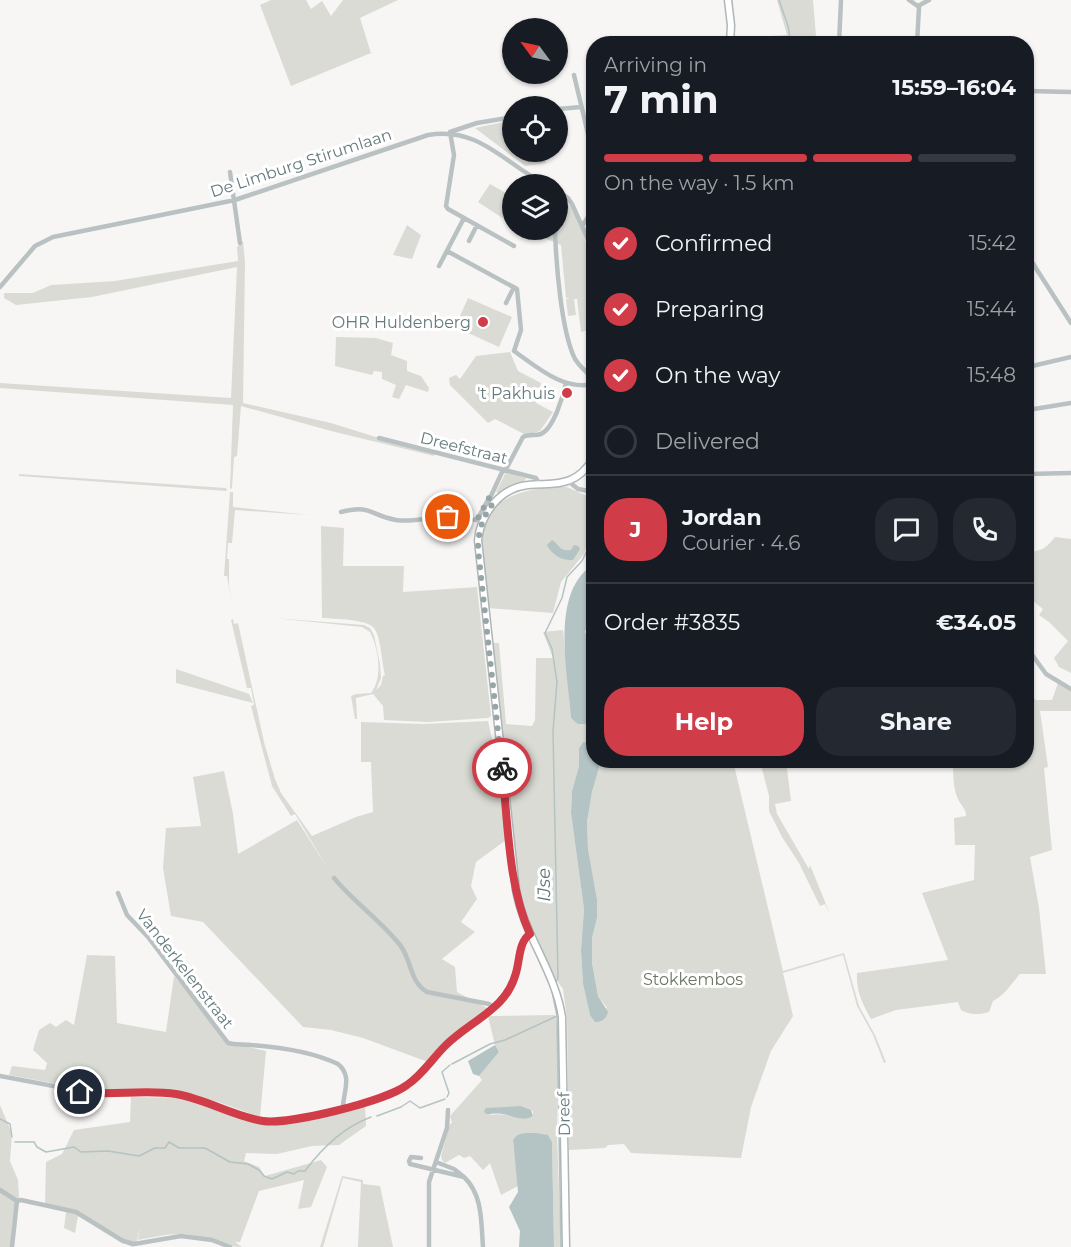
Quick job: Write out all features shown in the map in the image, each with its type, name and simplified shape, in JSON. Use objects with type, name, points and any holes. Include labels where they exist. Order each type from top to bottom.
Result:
[{"type":"main road","points":[[728,0],[730,36]]},
{"type":"main road","points":[[492,500],[517,487],[568,481],[586,467]]},
{"type":"main road","name":"Dreef","points":[[492,500],[483,520],[478,549],[514,876],[521,913],[553,982],[560,1008],[563,1035],[566,1247]]},
{"type":"street","points":[[839,36],[841,0]]},
{"type":"street","points":[[909,0],[918,6]]},
{"type":"street","points":[[918,6],[929,0]]},
{"type":"street","points":[[917,36],[918,6]]},
{"type":"street","points":[[574,75],[586,126]]},
{"type":"street","points":[[1034,91],[1071,92]]},
{"type":"street","points":[[568,109],[581,107]]},
{"type":"street","points":[[502,119],[451,130],[454,155],[446,206],[514,246]]},
{"type":"street","name":"De Limburg Stirumlaan","points":[[0,287],[35,246],[53,237],[235,200],[420,137],[440,133],[476,140],[489,146],[525,174]]},
{"type":"street","points":[[230,172],[240,243]]},
{"type":"street","points":[[568,198],[586,235]]},
{"type":"street","points":[[439,266],[464,218]]},
{"type":"street","points":[[582,226],[586,221]]},
{"type":"street","points":[[469,241],[477,225]]},
{"type":"street","points":[[556,240],[569,343],[579,365],[586,373]]},
{"type":"street","points":[[447,251],[515,287]]},
{"type":"street","points":[[1034,265],[1071,323]]},
{"type":"street","points":[[506,303],[515,287]]},
{"type":"street","points":[[515,287],[521,330],[514,351],[535,367],[566,383],[586,385]]},
{"type":"street","points":[[1034,366],[1071,357]]},
{"type":"street","points":[[341,512],[368,509],[393,520],[407,522],[448,517],[477,520],[492,500],[504,471],[523,437],[540,434],[548,428],[559,406],[566,383]]},
{"type":"street","points":[[1034,409],[1071,403]]},
{"type":"street","name":"Dreefstraat","points":[[379,438],[536,478],[540,484]]},
{"type":"street","points":[[1034,474],[1071,473]]},
{"type":"street","points":[[568,481],[578,489],[586,490]]},
{"type":"street","points":[[1034,658],[1046,674],[1071,689]]},
{"type":"street","points":[[334,878],[399,944],[414,980],[421,988],[427,992],[489,1004],[494,1008]]},
{"type":"street","name":"Vanderkelenstraat","points":[[118,893],[127,915],[148,937],[228,1043],[238,1046],[249,1044],[293,1052],[338,1064],[347,1075],[343,1108]]},
{"type":"street","points":[[0,1076],[96,1094],[151,1092],[175,1094],[263,1121],[289,1121],[343,1108],[392,1094],[406,1086],[448,1044],[494,1008],[512,983],[523,940],[530,934]]},
{"type":"street","points":[[429,1247],[429,1182],[447,1128],[448,1110]]},
{"type":"street","points":[[421,1158],[411,1157],[410,1164],[464,1177]]},
{"type":"street","points":[[436,1162],[454,1169],[473,1187],[479,1200],[483,1247]]},
{"type":"street","points":[[0,1190],[17,1201],[75,1212],[123,1241],[134,1244],[181,1236],[200,1238],[230,1247]]},
{"type":"street","points":[[12,1247],[17,1201]]},
{"type":"green space","points":[[271,0],[306,0],[311,9],[322,1],[331,16],[343,0],[398,0],[360,18],[371,53],[291,86],[260,5]]},
{"type":"green space","points":[[777,0],[813,0],[816,36],[772,36],[787,35]]},
{"type":"green space","points":[[502,122],[502,149],[475,128]]},
{"type":"green space","points":[[520,162],[546,163],[525,166]]},
{"type":"green space","points":[[490,184],[502,191],[502,218],[478,202]]},
{"type":"green space","points":[[568,204],[575,214],[586,242],[586,331],[581,332],[577,299],[574,299],[576,315],[568,316],[566,299],[570,299],[566,298],[561,245],[549,240],[568,240]]},
{"type":"green space","points":[[407,225],[421,235],[412,259],[393,255]]},
{"type":"green space","points":[[243,241],[245,262],[243,403],[331,423],[435,452],[434,456],[241,406],[237,456],[234,457],[232,488],[230,489],[233,405],[0,388],[0,383],[231,398],[237,267],[92,297],[16,305],[4,298],[4,293],[33,293],[51,285],[115,281],[238,261],[237,247]]},
{"type":"green space","name":"OHR Huldenberg","points":[[468,298],[512,317],[499,347],[455,327]]},
{"type":"green space","points":[[336,337],[376,338],[393,343],[391,355],[407,361],[407,371],[421,376],[429,388],[428,392],[406,385],[399,399],[392,397],[396,385],[382,379],[382,372],[374,371],[372,375],[335,366]]},
{"type":"green space","points":[[510,352],[518,371],[541,383],[536,403],[553,412],[540,431],[526,435],[495,419],[488,423],[450,385],[449,378],[456,375],[460,379],[476,356]]},
{"type":"green space","points":[[506,472],[526,478],[523,484],[499,493],[496,492]]},
{"type":"green space","points":[[19,474],[226,488],[227,491],[19,476]]},
{"type":"green space","points":[[550,487],[567,487],[586,495],[586,548],[584,554],[561,582],[553,613],[488,608],[481,543],[484,526],[490,512],[503,501],[522,492]]},
{"type":"green space","points":[[230,492],[233,492],[233,507],[310,515],[235,510],[232,543],[228,543],[227,559],[229,559],[232,605],[227,576],[224,576]]},
{"type":"green space","points":[[321,526],[344,528],[343,566],[404,566],[403,592],[477,587],[491,716],[428,722],[384,720],[383,706],[373,694],[356,698],[357,719],[355,719],[351,696],[371,693],[377,679],[376,647],[370,632],[362,627],[274,618],[364,625],[370,628],[374,635],[380,664],[381,678],[376,690],[381,685],[385,675],[380,644],[374,628],[357,621],[322,618]]},
{"type":"green space","points":[[1055,537],[1071,539],[1071,673],[1059,667],[1054,658],[1068,641],[1039,615],[1043,609],[1034,602],[1034,551],[1049,544]]},
{"type":"green space","points":[[233,619],[234,624],[238,623],[264,742],[275,779],[281,793],[312,836],[373,812],[371,762],[361,762],[361,722],[423,724],[488,721],[497,762],[506,840],[476,862],[471,886],[477,899],[461,922],[475,932],[442,959],[455,967],[457,992],[489,1009],[442,1047],[428,1062],[363,1038],[331,1030],[303,1027],[203,922],[171,916],[163,868],[166,828],[201,826],[193,777],[224,771],[238,854],[297,820],[328,869],[295,814],[291,816],[272,786],[251,706],[254,705],[251,688],[247,688],[231,620]]},
{"type":"green space","name":"Stokkembos","points":[[563,630],[571,718],[586,722],[586,742],[583,742],[579,748],[579,766],[572,791],[571,813],[584,909],[581,949],[583,984],[590,1015],[607,1008],[598,996],[592,963],[592,938],[597,918],[597,899],[588,849],[587,822],[599,768],[735,768],[783,971],[844,953],[859,1006],[875,1035],[886,1062],[884,1063],[873,1035],[857,1006],[843,955],[783,973],[793,1016],[771,1051],[751,1107],[741,1158],[631,1153],[624,1144],[608,1145],[605,1148],[569,1150],[567,1019],[563,989],[553,975],[536,936],[533,934],[523,910],[517,885],[492,643],[499,643],[506,724],[532,726],[535,720],[536,658],[553,658],[543,632]]},
{"type":"green space","points":[[176,669],[249,694],[253,703],[176,683]]},
{"type":"green space","points":[[1058,683],[1071,691],[1071,711],[1040,711],[1048,767],[1044,768],[1052,850],[1030,857],[1039,908],[1046,974],[1020,974],[1005,992],[993,1001],[989,1012],[968,1013],[961,1010],[958,1002],[896,1010],[871,1019],[860,997],[857,973],[948,960],[922,893],[974,880],[975,845],[955,845],[954,818],[966,816],[955,790],[953,768],[1034,768],[1034,697],[1035,700],[1052,700]]},
{"type":"green space","points":[[762,768],[787,768],[791,801],[775,804],[777,814],[809,869],[810,865],[830,914],[825,904],[820,906],[799,863],[782,837],[769,811],[769,796]]},
{"type":"green space","points":[[87,955],[115,956],[117,1023],[166,1032],[174,976],[231,1043],[266,1051],[260,1117],[188,1094],[142,1090],[100,1092],[9,1075],[12,1066],[45,1070],[47,1063],[33,1050],[39,1030],[50,1023],[56,1027],[66,1020],[74,1025]]},
{"type":"green space","points":[[555,1015],[559,1033],[557,1133],[561,1247],[554,1247],[552,1142],[548,1135],[522,1134],[514,1138],[518,1186],[501,1195],[490,1163],[483,1170],[470,1156],[464,1158],[459,1155],[445,1163],[442,1160],[441,1156],[452,1123],[450,1116],[482,1080],[479,1076],[499,1052],[488,1016]],"holes":[[[521,1106],[533,1111],[533,1116],[528,1117],[490,1115],[491,1109]]]},
{"type":"green space","points":[[131,1097],[184,1098],[246,1121],[266,1124],[302,1122],[365,1105],[366,1126],[339,1145],[312,1146],[277,1154],[246,1153],[244,1161],[259,1167],[265,1176],[321,1160],[327,1167],[311,1207],[298,1209],[304,1180],[259,1191],[240,1242],[235,1242],[242,1247],[181,1234],[138,1240],[140,1227],[136,1245],[132,1247],[78,1216],[75,1233],[64,1228],[66,1212],[45,1204],[46,1162],[62,1154],[74,1130],[130,1122]]},
{"type":"green space","points":[[0,1105],[12,1134],[10,1161],[18,1180],[19,1198],[11,1247],[0,1247]]},
{"type":"green space","points":[[342,1176],[363,1180],[363,1184],[380,1186],[393,1247],[358,1247],[361,1182],[343,1178],[323,1247],[320,1247]]},
{"type":"shaded area","points":[[552,540],[564,550],[571,550],[574,545],[580,549],[573,560],[561,558],[547,545]]},
{"type":"shaded area","points":[[586,571],[586,724],[578,724],[571,718],[565,658],[566,615],[570,596],[578,579]]},
{"type":"shaded area","points":[[583,742],[586,742],[586,768],[599,768],[587,822],[588,849],[597,899],[597,918],[592,938],[592,963],[598,996],[608,1012],[603,1020],[595,1022],[590,1015],[583,984],[581,950],[584,909],[571,813],[572,791],[579,766],[579,748]]},
{"type":"shaded area","points":[[495,1045],[499,1052],[479,1076],[473,1074],[468,1061]]},
{"type":"shaded area","points":[[521,1106],[531,1110],[533,1116],[522,1119],[500,1114],[486,1114],[484,1111],[486,1108]]},
{"type":"shaded area","points":[[520,1134],[548,1135],[552,1142],[554,1247],[519,1247],[520,1231],[509,1207],[518,1192],[513,1140]]},
{"type":"waterway","name":"IJse","points":[[779,0],[790,36]]},
{"type":"waterway","name":"IJse","points":[[555,984],[558,978],[553,731],[557,682],[552,649],[545,633],[562,598],[567,577],[582,561],[586,553]]},
{"type":"waterway","name":"IJse","points":[[552,991],[557,1016],[561,1247]]},
{"type":"waterway","points":[[452,1064],[490,1044],[505,1040],[557,1016]]},
{"type":"waterway","points":[[447,1097],[449,1093],[442,1072],[450,1065]]},
{"type":"waterway","points":[[377,1116],[410,1101],[420,1108],[445,1099]]},
{"type":"waterway","points":[[15,1142],[34,1142],[37,1147],[46,1152],[74,1147],[81,1152],[108,1151],[139,1156],[155,1148],[165,1148],[169,1142],[179,1148],[205,1148],[230,1162],[248,1164],[272,1179],[287,1172],[294,1174],[298,1171],[305,1171],[334,1139],[352,1126],[371,1117]]},
{"type":"waterway","points":[[0,1119],[10,1124],[12,1137]]},
{"type":"way so far","points":[[448,517],[477,520],[489,498],[494,502],[480,528],[478,549],[502,768]]},
{"type":"place","name":"OHR Huldenberg","points":[[483,322]]},
{"type":"place","name":"'t Pakhuis","points":[[567,393]]},
{"type":"route","points":[[80,1092],[110,1095],[163,1092],[189,1096],[251,1119],[276,1122],[343,1108],[392,1094],[414,1080],[448,1044],[501,1001],[515,976],[523,940],[530,934],[521,913],[516,890],[502,768]]}]
